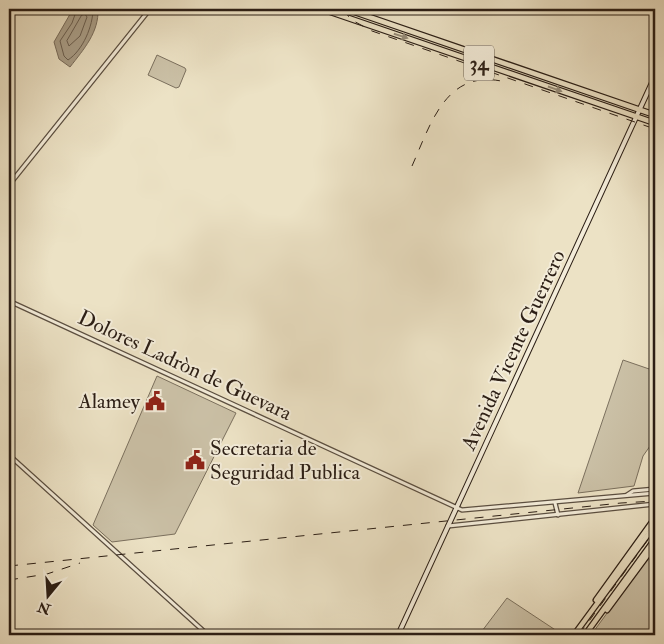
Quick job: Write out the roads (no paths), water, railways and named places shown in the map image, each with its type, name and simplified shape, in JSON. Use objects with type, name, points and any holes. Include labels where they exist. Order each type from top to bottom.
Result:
[{"type":"main road","name":"34","points":[[322,9],[655,123]]},
{"type":"main road","name":"34","points":[[350,10],[655,115]]},
{"type":"main road","points":[[350,10],[355,20]]},
{"type":"main road","points":[[350,10],[355,20]]},
{"type":"main road","points":[[383,30],[381,27],[385,22]]},
{"type":"main road","name":"Avenida Vicente Guerrero","points":[[398,635],[655,76]]},
{"type":"main road","points":[[594,608],[599,596],[655,518]]},
{"type":"main road","points":[[574,635],[655,525]]},
{"type":"main road","points":[[585,635],[655,540]]},
{"type":"main road","points":[[591,626],[598,622],[655,545]]},
{"type":"street","points":[[9,185],[150,9]]},
{"type":"street","name":"Dolores Ladròn de Guevara","points":[[9,301],[457,508]]},
{"type":"street","points":[[9,456],[208,635]]},
{"type":"street","points":[[627,495],[633,491],[655,489]]},
{"type":"street","points":[[457,508],[469,510],[655,493]]},
{"type":"street","points":[[555,503],[558,515]]},
{"type":"street","points":[[448,526],[655,504]]},
{"type":"water","points":[[73,9],[98,9],[98,17],[90,40],[70,67],[59,59],[54,42]]},
{"type":"railway","points":[[344,9],[350,19],[372,31],[655,129]]},
{"type":"railway","points":[[412,166],[433,119],[442,104],[453,93],[466,84],[482,80],[501,81]]},
{"type":"railway","points":[[9,566],[655,501]]},
{"type":"railway","points":[[579,635],[655,530]]},
{"type":"railway","points":[[9,580],[47,574],[80,563]]},
{"type":"place","name":"Alamey","points":[[155,401]]},
{"type":"place","name":"Secretaria de Seguridad Publica","points":[[195,460]]}]
